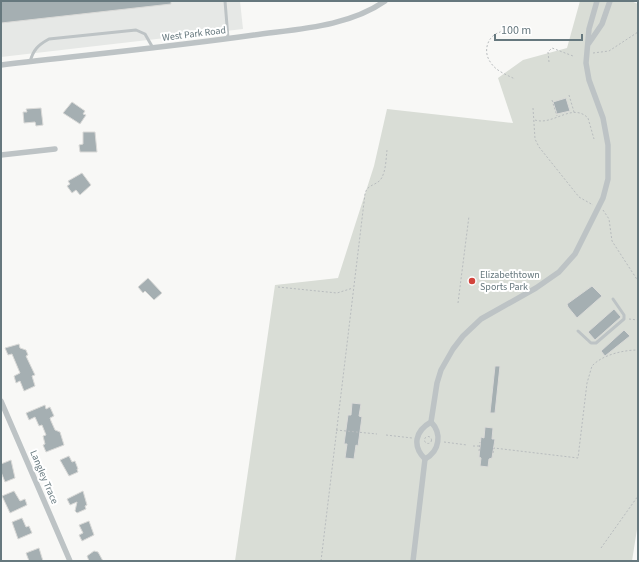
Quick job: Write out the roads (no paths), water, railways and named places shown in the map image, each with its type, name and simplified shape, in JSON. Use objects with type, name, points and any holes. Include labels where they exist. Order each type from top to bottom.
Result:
[{"type":"street","name":"West Park Road","points":[[1,65],[153,48],[310,27],[350,19],[385,1]]},
{"type":"street","points":[[413,561],[425,460],[417,446],[416,438],[421,429],[431,422],[437,383],[441,370],[453,349],[480,318],[536,288],[559,272],[575,254],[599,208],[608,179],[608,145],[602,118],[589,80],[586,63],[589,30],[597,1]]},
{"type":"street","points":[[589,43],[602,24],[610,1]]},
{"type":"street","points":[[1,155],[55,149]]},
{"type":"street","name":"Langley Trace","points":[[1,401],[70,561]]},
{"type":"street","points":[[425,460],[433,453],[438,444],[438,433],[435,426],[431,422]]},
{"type":"lane","points":[[225,1],[228,38]]},
{"type":"lane","points":[[30,62],[32,52],[37,46],[49,39],[136,30],[145,34],[153,48]]},
{"type":"lane","points":[[578,331],[591,343],[596,343],[624,319],[624,315],[613,299]]},
{"type":"place","name":"Elizabethtown Sports Park","points":[[472,281]]}]
